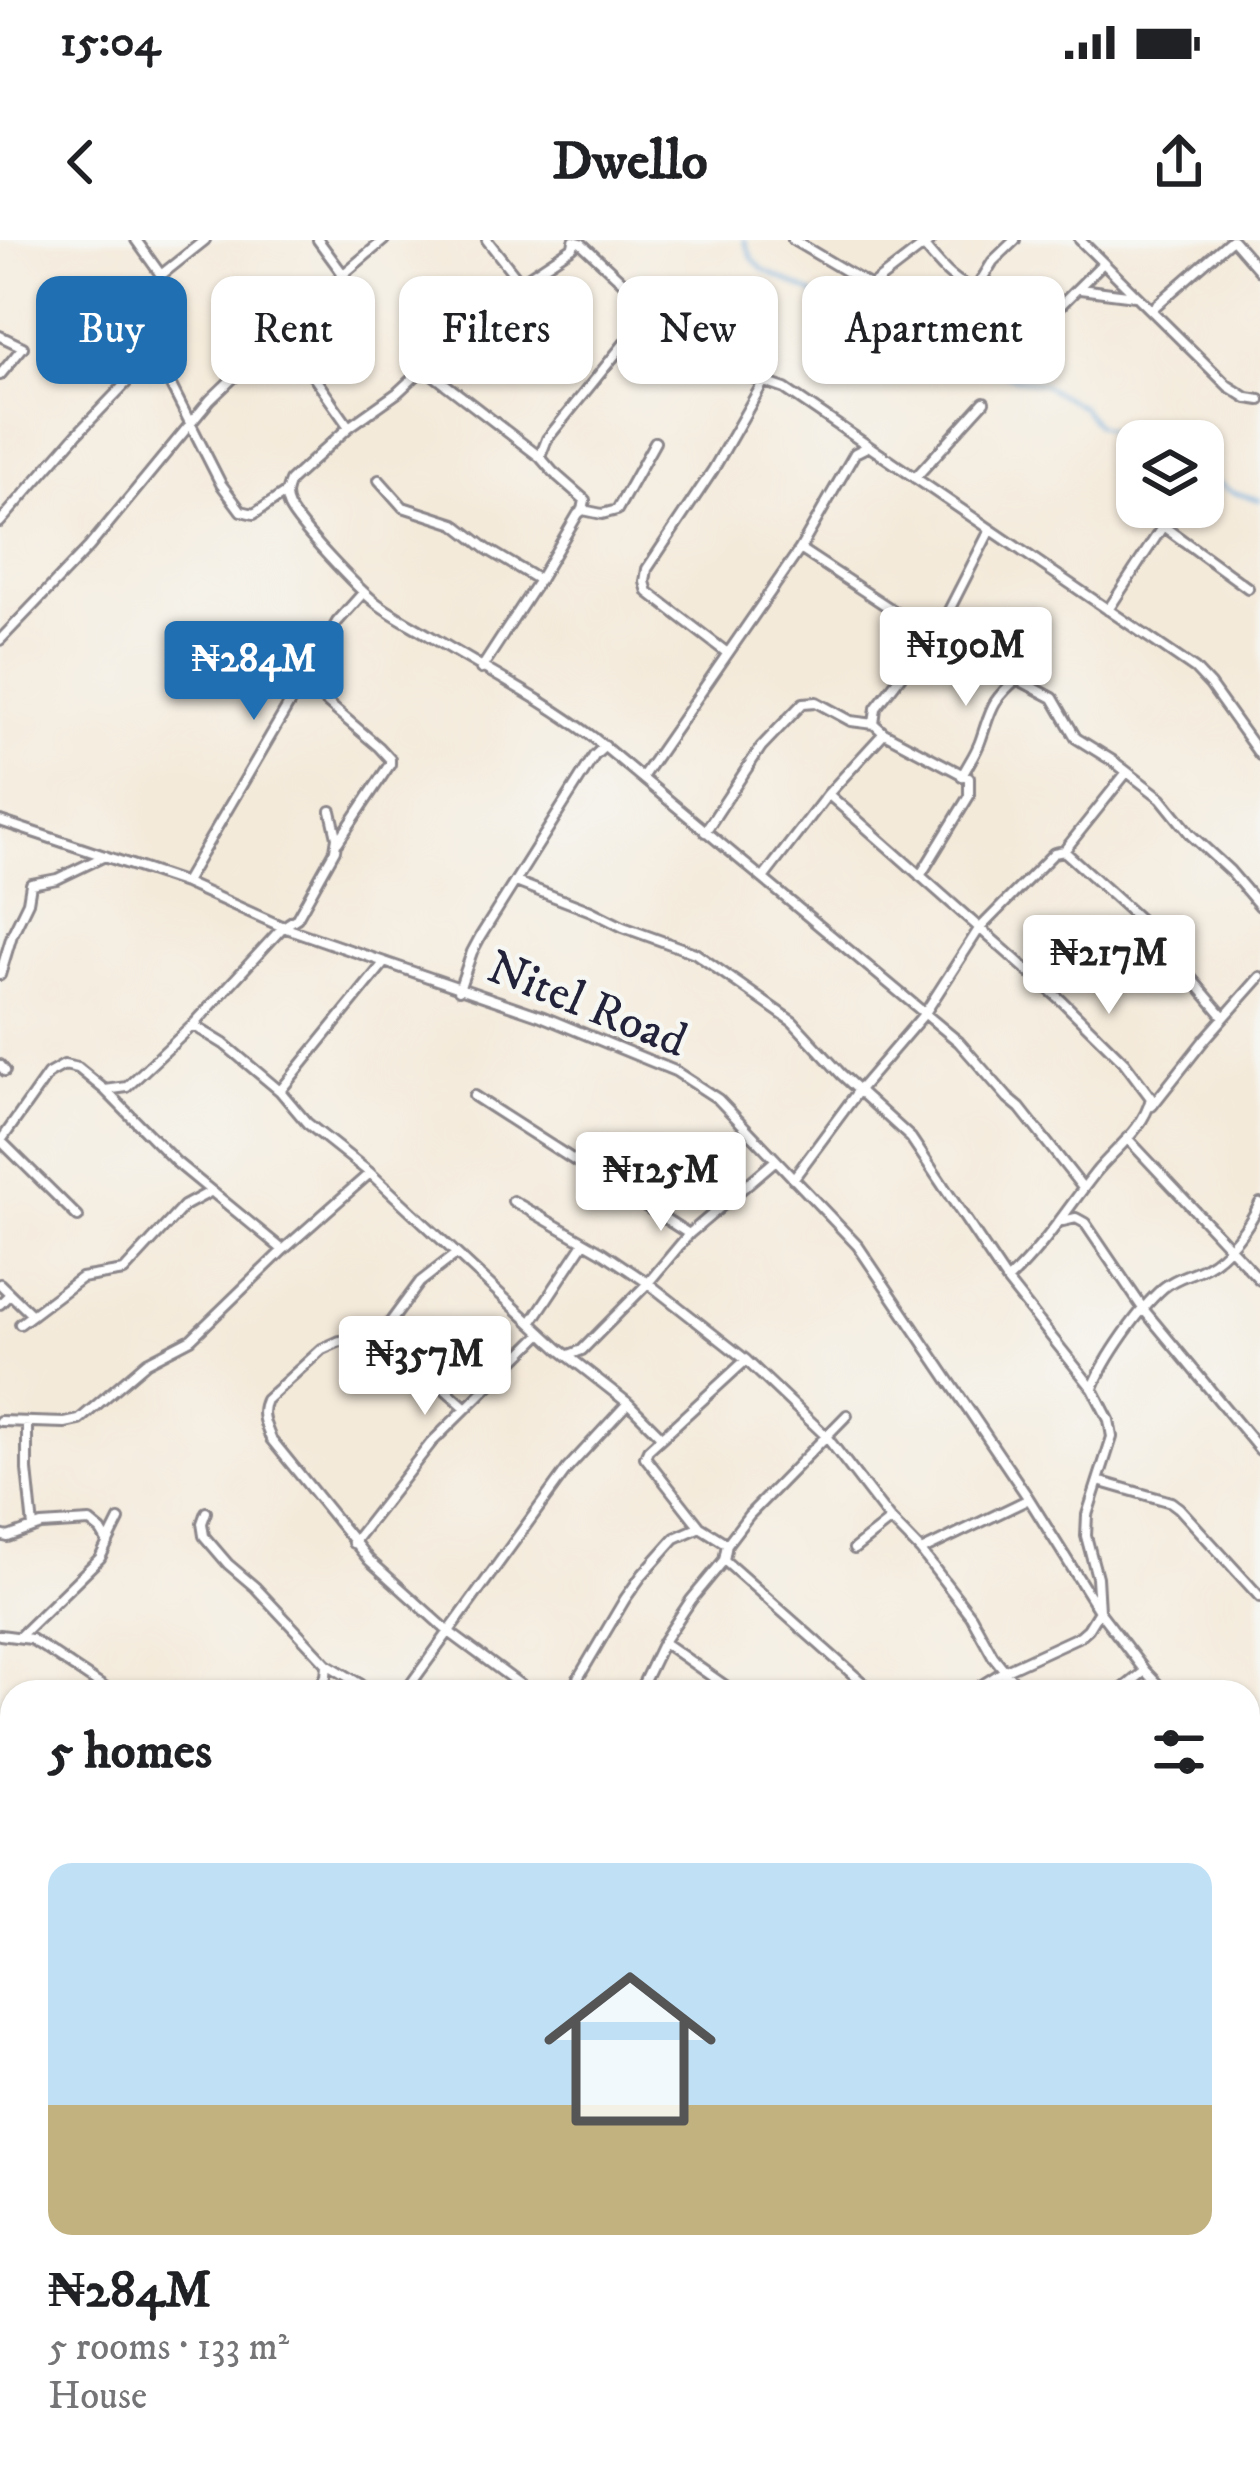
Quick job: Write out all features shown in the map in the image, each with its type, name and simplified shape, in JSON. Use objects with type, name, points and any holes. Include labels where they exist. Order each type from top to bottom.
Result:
[{"type":"street","points":[[136,240],[161,275],[205,240]]},
{"type":"street","points":[[318,240],[343,274]]},
{"type":"street","points":[[341,276],[384,240]]},
{"type":"street","points":[[487,240],[515,276]]},
{"type":"street","points":[[793,240],[871,286],[927,243],[952,278],[970,289],[976,289],[993,261],[1016,240]]},
{"type":"street","points":[[1152,309],[1232,240],[1260,271]]},
{"type":"street","points":[[1082,241],[1228,386],[1260,400]]},
{"type":"street","points":[[529,276],[574,242],[617,276]]},
{"type":"street","points":[[1065,302],[1103,262]]},
{"type":"street","points":[[1079,289],[1135,296]]},
{"type":"street","points":[[0,336],[22,347],[0,375]]},
{"type":"street","points":[[540,457],[547,439],[617,352]]},
{"type":"street","points":[[0,522],[125,384]]},
{"type":"street","points":[[170,384],[221,484],[241,511],[254,514],[285,493],[290,482],[349,427],[406,384]]},
{"type":"street","points":[[0,640],[89,547],[227,384]]},
{"type":"street","points":[[319,384],[349,427]]},
{"type":"street","points":[[445,384],[540,457],[585,500],[481,669]]},
{"type":"street","points":[[726,652],[648,592],[644,583],[646,569],[713,470],[762,384]]},
{"type":"street","points":[[773,384],[1195,670],[1260,755]]},
{"type":"street","points":[[915,478],[984,402]]},
{"type":"street","points":[[583,510],[602,514],[617,510],[655,442]]},
{"type":"street","points":[[643,776],[800,548],[855,453],[867,447]]},
{"type":"street","points":[[379,480],[403,507],[455,524],[539,580]]},
{"type":"street","points":[[285,493],[302,526],[363,592],[481,669],[542,701],[605,746],[959,1042],[1020,1108],[1083,1189]]},
{"type":"street","points":[[1108,610],[1163,526],[1248,588]]},
{"type":"street","points":[[874,724],[880,701],[944,620],[990,530]]},
{"type":"street","points":[[800,548],[932,636]]},
{"type":"street","points":[[185,883],[337,622],[363,592]]},
{"type":"street","points":[[944,620],[987,663],[1053,698],[1076,738],[1161,798],[1260,906]]},
{"type":"street","points":[[962,776],[995,700],[1018,678]]},
{"type":"street","points":[[105,1090],[127,1087],[297,918],[338,843],[390,764],[379,747],[303,682]]},
{"type":"street","points":[[705,832],[761,747],[803,703],[816,702],[851,722],[874,724],[969,778],[969,796],[920,876]]},
{"type":"street","points":[[764,877],[828,794],[884,733]]},
{"type":"street","points":[[594,738],[594,756]]},
{"type":"street","points":[[459,990],[472,952],[594,756],[605,746]]},
{"type":"street","points":[[794,1179],[859,1090],[925,1013],[979,928],[1054,853],[1064,851],[1127,772]]},
{"type":"street","points":[[828,794],[1062,1001],[1124,1062],[1147,1090],[1151,1099],[1148,1113]]},
{"type":"street","points":[[332,812],[338,843]]},
{"type":"street","name":"Nitel Road","points":[[2,825],[185,883],[284,927],[541,1016],[675,1071],[718,1099],[858,1246],[1029,1498],[1099,1611],[1154,1680]]},
{"type":"street","points":[[1064,851],[1148,927],[1224,1017]]},
{"type":"street","points":[[0,975],[31,884],[57,879],[105,856]]},
{"type":"street","points":[[516,882],[695,953],[793,1022],[911,1138],[1007,1281],[1093,1389],[1112,1437],[1087,1515],[1099,1611],[1080,1636],[990,1680]]},
{"type":"street","points":[[280,1091],[383,963]]},
{"type":"street","points":[[1007,1281],[1034,1256],[1083,1189],[1260,977]]},
{"type":"street","points":[[193,1024],[280,1091],[307,1123],[370,1173],[662,1437]]},
{"type":"street","points":[[78,1217],[1,1142],[48,1073],[64,1065],[78,1069],[105,1090],[176,1162],[284,1250]]},
{"type":"street","points":[[474,1096],[689,1234]]},
{"type":"street","points":[[1127,1138],[1260,1280]]},
{"type":"street","points":[[567,1355],[582,1350],[689,1234],[776,1160]]},
{"type":"street","points":[[0,1421],[79,1420],[128,1376],[191,1339],[370,1173]]},
{"type":"street","points":[[20,1324],[81,1278],[124,1271],[184,1206],[211,1191]]},
{"type":"street","points":[[513,1201],[648,1283],[746,1360],[825,1436],[921,1551],[1013,1680]]},
{"type":"street","points":[[1093,1389],[1101,1367],[1144,1310],[1171,1282],[1205,1268],[1228,1248],[1260,1203]]},
{"type":"street","points":[[1061,1222],[1076,1218],[1084,1223],[1144,1310],[1260,1450]]},
{"type":"street","points":[[531,1323],[584,1243]]},
{"type":"street","points":[[456,1254],[420,1282],[375,1343],[340,1341],[322,1349],[266,1400],[263,1418],[271,1439],[353,1543],[449,1632],[514,1680]]},
{"type":"street","points":[[0,1284],[32,1315]]},
{"type":"street","points":[[0,1304],[10,1294]]},
{"type":"street","points":[[353,1543],[431,1442],[542,1333]]},
{"type":"street","points":[[379,1337],[383,1345],[412,1360],[466,1408]]},
{"type":"street","points":[[727,1544],[700,1527],[645,1457],[746,1360]]},
{"type":"street","points":[[413,1680],[567,1469],[628,1403]]},
{"type":"street","points":[[645,1680],[663,1642],[724,1560],[727,1544],[749,1515],[848,1415]]},
{"type":"street","points":[[27,1422],[33,1527]]},
{"type":"street","points":[[1098,1481],[1171,1502],[1260,1598]]},
{"type":"street","points":[[921,1551],[1029,1498]]},
{"type":"street","points":[[206,1512],[202,1529],[212,1546],[327,1664],[353,1680]]},
{"type":"street","points":[[854,1549],[890,1518]]},
{"type":"street","points":[[20,1636],[85,1574],[109,1544],[119,1520]]},
{"type":"street","points":[[0,1535],[90,1522],[109,1544]]},
{"type":"street","points":[[577,1680],[642,1575],[675,1538],[700,1527]]},
{"type":"street","points":[[724,1560],[859,1680]]},
{"type":"street","points":[[0,1635],[31,1639],[93,1680]]},
{"type":"street","points":[[663,1642],[717,1680]]},
{"type":"street","points":[[324,1680],[327,1664]]},
{"type":"street","points":[[1134,1680],[1145,1671]]},
{"type":"waterway","points":[[744,240],[762,269],[810,292],[865,337],[930,359],[964,360],[1041,384],[1082,407],[1096,425],[1116,434]]},
{"type":"waterway","points":[[1224,487],[1260,500]]}]
